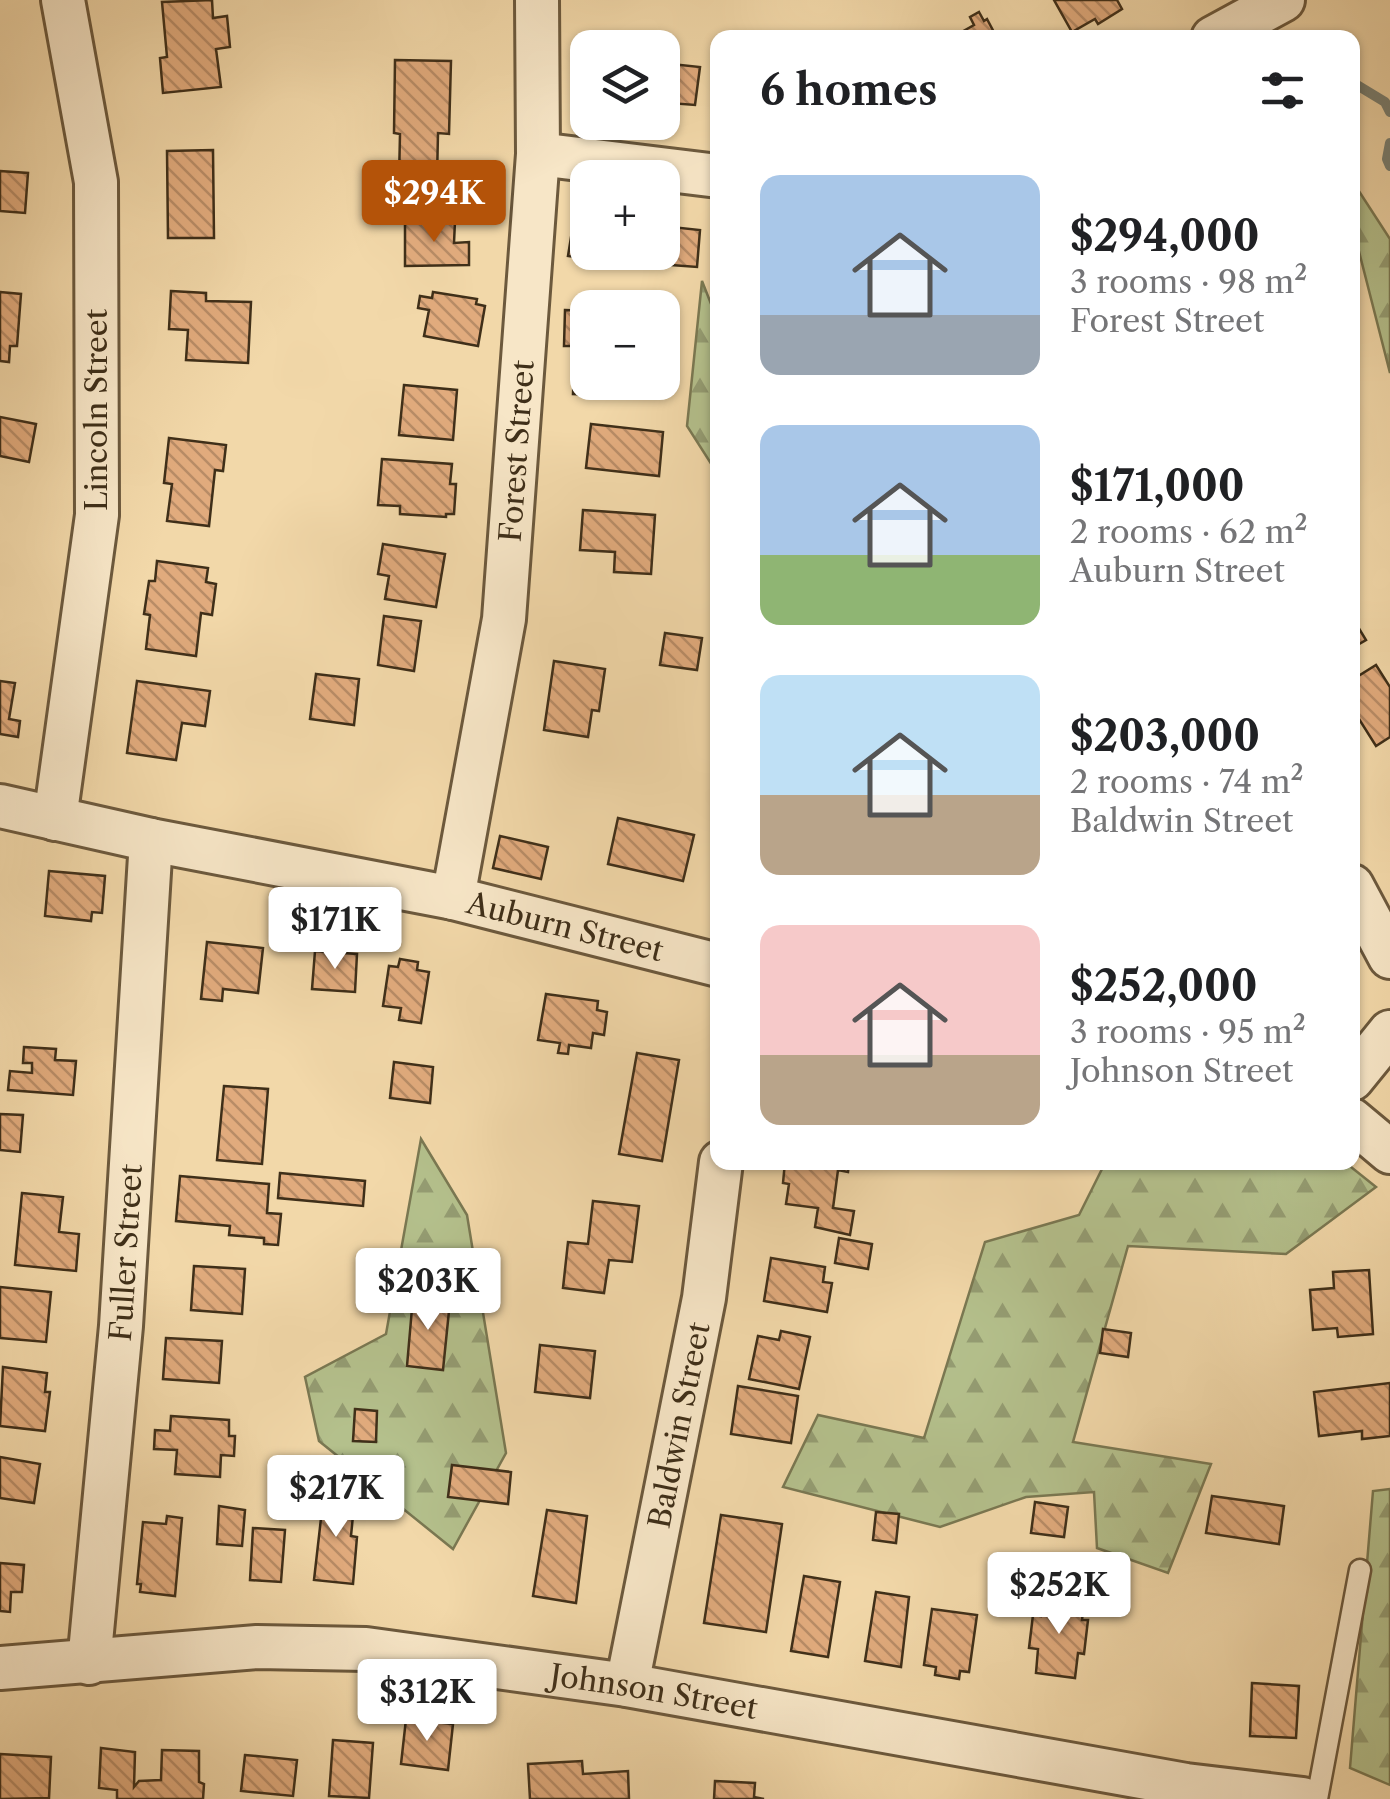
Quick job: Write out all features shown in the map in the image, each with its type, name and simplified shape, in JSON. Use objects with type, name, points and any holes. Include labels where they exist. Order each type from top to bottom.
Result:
[{"type":"street","name":"Lincoln Street","points":[[55,819],[97,515],[96,182],[63,0]]},
{"type":"street","name":"Forest Street","points":[[453,898],[504,618],[538,154],[537,0]]},
{"type":"street","points":[[1228,30],[1284,0]]},
{"type":"street","points":[[538,154],[710,175]]},
{"type":"street","name":"Auburn Street","points":[[0,806],[151,840],[453,898],[710,963]]},
{"type":"street","name":"Fuller Street","points":[[89,1663],[121,1326],[151,840]]},
{"type":"street","points":[[1360,901],[1390,957]]},
{"type":"street","points":[[1360,1069],[1390,1032]]},
{"type":"street","points":[[1360,1127],[1390,1152]]},
{"type":"street","name":"Baldwin Street","points":[[627,1686],[704,1298],[721,1170]]},
{"type":"street","name":"Johnson Street","points":[[0,1668],[257,1647],[366,1649],[627,1686],[1186,1785],[1303,1799]]},
{"type":"lane","points":[[1317,1799],[1360,1570]]},
{"type":"green space","points":[[1360,193],[1390,239],[1390,373],[1360,255]]},
{"type":"green space","points":[[702,281],[710,301],[710,462],[687,426]]},
{"type":"green space","points":[[421,1139],[467,1215],[506,1453],[453,1549],[319,1441],[305,1377],[386,1334]]},
{"type":"green space","points":[[1102,1170],[1355,1170],[1376,1187],[1286,1254],[1128,1246],[1073,1442],[1211,1464],[1168,1573],[1097,1548],[1094,1492],[1026,1497],[940,1527],[783,1487],[818,1415],[924,1438],[985,1242],[1079,1215]]},
{"type":"green space","points":[[1390,1489],[1390,1785],[1350,1768],[1373,1491]]},
{"type":"building","points":[[212,0],[213,18],[227,16],[230,47],[216,49],[221,87],[163,93],[160,58],[167,57],[162,2]]},
{"type":"building","points":[[1054,0],[1117,0],[1122,9],[1098,24],[1095,19],[1071,30]]},
{"type":"building","points":[[979,12],[993,30],[965,30],[974,25],[970,17]]},
{"type":"building","points":[[395,60],[451,61],[449,134],[438,133],[437,179],[399,179],[400,134],[394,133]]},
{"type":"building","points":[[680,65],[700,67],[695,105],[680,104]]},
{"type":"building","points":[[213,150],[214,238],[168,238],[167,151]]},
{"type":"building","points":[[0,171],[28,173],[25,213],[0,211]]},
{"type":"building","points":[[405,221],[455,221],[454,243],[469,242],[469,265],[405,266]]},
{"type":"building","points":[[680,228],[700,230],[697,267],[680,266]]},
{"type":"building","points":[[171,291],[206,293],[206,301],[251,302],[248,363],[186,360],[188,330],[169,329]]},
{"type":"building","points":[[0,292],[21,294],[17,346],[10,346],[9,362],[0,361]]},
{"type":"building","points":[[433,292],[477,299],[476,304],[485,306],[478,346],[424,336],[429,310],[418,308],[420,296],[432,298]]},
{"type":"building","points":[[565,310],[570,310],[570,346],[564,346]]},
{"type":"building","points":[[404,385],[457,390],[453,440],[399,435]]},
{"type":"building","points":[[0,417],[36,424],[29,462],[0,456]]},
{"type":"building","points":[[591,424],[663,432],[659,476],[586,468]]},
{"type":"building","points":[[169,438],[226,445],[223,471],[215,470],[209,526],[167,521],[172,484],[164,483]]},
{"type":"building","points":[[382,459],[452,464],[450,484],[456,484],[454,514],[400,514],[400,506],[378,505]]},
{"type":"building","points":[[583,510],[655,515],[651,574],[614,572],[615,552],[580,550]]},
{"type":"building","points":[[383,544],[445,554],[436,607],[385,599],[389,576],[378,574]]},
{"type":"building","points":[[157,561],[208,568],[206,582],[216,584],[212,615],[201,613],[196,656],[146,649],[150,615],[144,614],[149,581],[155,581]]},
{"type":"building","points":[[384,616],[421,621],[414,671],[378,665]]},
{"type":"building","points":[[665,633],[702,638],[697,670],[660,665]]},
{"type":"building","points":[[554,661],[605,669],[599,711],[592,710],[588,737],[544,730]]},
{"type":"building","points":[[1376,665],[1390,687],[1390,737],[1376,746],[1360,721],[1360,675]]},
{"type":"building","points":[[316,674],[359,679],[354,725],[310,719]]},
{"type":"building","points":[[0,681],[15,683],[9,719],[20,721],[18,737],[0,734]]},
{"type":"building","points":[[137,681],[210,691],[205,726],[182,723],[176,760],[127,753]]},
{"type":"building","points":[[618,818],[694,835],[683,881],[608,864]]},
{"type":"building","points":[[500,836],[548,847],[541,879],[493,868]]},
{"type":"building","points":[[49,871],[105,876],[102,913],[92,912],[91,921],[45,916]]},
{"type":"building","points":[[207,942],[263,948],[258,993],[223,989],[222,1001],[201,999]]},
{"type":"building","points":[[315,951],[357,954],[355,992],[312,989]]},
{"type":"building","points":[[400,959],[418,962],[417,970],[429,972],[421,1023],[399,1020],[401,1008],[383,1006],[389,966],[398,967]]},
{"type":"building","points":[[546,994],[598,1001],[597,1010],[607,1012],[604,1035],[593,1033],[591,1048],[569,1045],[568,1054],[558,1053],[560,1043],[538,1040]]},
{"type":"building","points":[[24,1047],[56,1049],[55,1060],[76,1061],[73,1095],[8,1090],[10,1071],[32,1073],[32,1063],[23,1063]]},
{"type":"building","points":[[637,1053],[679,1060],[662,1161],[619,1154]]},
{"type":"building","points":[[394,1062],[433,1067],[430,1103],[390,1098]]},
{"type":"building","points":[[224,1086],[268,1089],[262,1164],[217,1160]]},
{"type":"building","points":[[0,1114],[23,1115],[20,1152],[0,1150]]},
{"type":"building","points":[[784,1170],[838,1170],[833,1208],[854,1211],[850,1235],[815,1227],[818,1208],[786,1204],[789,1184],[783,1183]]},
{"type":"building","points":[[280,1173],[365,1181],[363,1206],[278,1198]]},
{"type":"building","points":[[180,1176],[269,1184],[267,1213],[281,1214],[278,1245],[264,1244],[264,1238],[229,1235],[230,1226],[176,1221]]},
{"type":"building","points":[[22,1193],[63,1197],[59,1232],[79,1234],[76,1271],[15,1265]]},
{"type":"building","points":[[593,1201],[639,1206],[632,1262],[609,1260],[604,1293],[563,1288],[568,1242],[588,1244]]},
{"type":"building","points":[[839,1238],[872,1244],[868,1269],[835,1263]]},
{"type":"building","points":[[771,1258],[825,1267],[823,1282],[832,1283],[827,1312],[764,1301]]},
{"type":"building","points":[[194,1266],[245,1269],[242,1314],[191,1310]]},
{"type":"building","points":[[1369,1270],[1373,1334],[1338,1337],[1337,1328],[1313,1330],[1310,1290],[1334,1288],[1333,1272]]},
{"type":"building","points":[[0,1287],[51,1292],[46,1342],[0,1338]]},
{"type":"building","points":[[413,1297],[450,1301],[443,1370],[407,1366]]},
{"type":"building","points":[[1103,1329],[1131,1333],[1128,1357],[1100,1353]]},
{"type":"building","points":[[781,1331],[810,1337],[799,1389],[749,1379],[758,1336],[779,1340]]},
{"type":"building","points":[[166,1338],[222,1341],[219,1383],[163,1379]]},
{"type":"building","points":[[540,1345],[595,1351],[590,1398],[535,1392]]},
{"type":"building","points":[[3,1367],[47,1373],[45,1392],[50,1392],[45,1431],[0,1426]]},
{"type":"building","points":[[1390,1383],[1390,1436],[1362,1439],[1362,1431],[1319,1436],[1314,1392]]},
{"type":"building","points":[[738,1386],[798,1396],[791,1443],[731,1434]]},
{"type":"building","points":[[355,1409],[377,1411],[376,1442],[353,1441]]},
{"type":"building","points":[[171,1416],[229,1420],[229,1436],[235,1436],[234,1456],[221,1455],[220,1477],[175,1474],[177,1450],[154,1449],[155,1430],[170,1431]]},
{"type":"building","points":[[0,1457],[40,1464],[34,1503],[0,1498]]},
{"type":"building","points":[[452,1465],[511,1472],[508,1504],[448,1497]]},
{"type":"building","points":[[324,1492],[355,1495],[351,1536],[357,1537],[353,1584],[314,1580]]},
{"type":"building","points":[[1212,1496],[1284,1506],[1279,1544],[1206,1533]]},
{"type":"building","points":[[1035,1502],[1068,1507],[1064,1537],[1031,1533]]},
{"type":"building","points":[[219,1506],[245,1510],[242,1546],[217,1544]]},
{"type":"building","points":[[547,1510],[587,1516],[576,1603],[533,1596]]},
{"type":"building","points":[[876,1512],[899,1514],[896,1543],[873,1540]]},
{"type":"building","points":[[721,1515],[782,1524],[766,1632],[704,1623]]},
{"type":"building","points":[[167,1516],[182,1518],[175,1596],[140,1592],[141,1584],[137,1584],[143,1522],[166,1524]]},
{"type":"building","points":[[253,1528],[285,1530],[281,1582],[250,1580]]},
{"type":"building","points":[[0,1563],[24,1565],[22,1592],[11,1592],[10,1612],[0,1611]]},
{"type":"building","points":[[804,1576],[840,1582],[828,1657],[791,1651]]},
{"type":"building","points":[[876,1592],[909,1597],[901,1667],[865,1661]]},
{"type":"building","points":[[1044,1598],[1084,1603],[1082,1620],[1088,1620],[1084,1654],[1078,1653],[1075,1678],[1036,1673],[1038,1649],[1029,1648],[1033,1615],[1041,1616]]},
{"type":"building","points":[[932,1609],[977,1615],[969,1672],[960,1671],[959,1679],[935,1675],[936,1667],[924,1665]]},
{"type":"building","points":[[1252,1683],[1299,1686],[1296,1738],[1250,1736]]},
{"type":"building","points":[[406,1719],[453,1724],[448,1770],[401,1764]]},
{"type":"building","points":[[333,1740],[373,1743],[369,1798],[329,1796]]},
{"type":"building","points":[[101,1748],[135,1752],[134,1787],[139,1781],[161,1780],[162,1750],[199,1751],[203,1799],[117,1799],[117,1790],[99,1788]]},
{"type":"building","points":[[0,1754],[51,1757],[49,1798],[0,1799]]},
{"type":"building","points":[[245,1755],[297,1760],[293,1796],[241,1791]]},
{"type":"building","points":[[582,1761],[583,1774],[628,1771],[629,1799],[530,1799],[528,1764]]},
{"type":"building","points":[[715,1781],[755,1783],[754,1797],[764,1799],[714,1799]]},
{"type":"waterway","points":[[1360,87],[1385,102],[1390,112]]},
{"type":"waterway","points":[[1390,143],[1390,166]]}]
